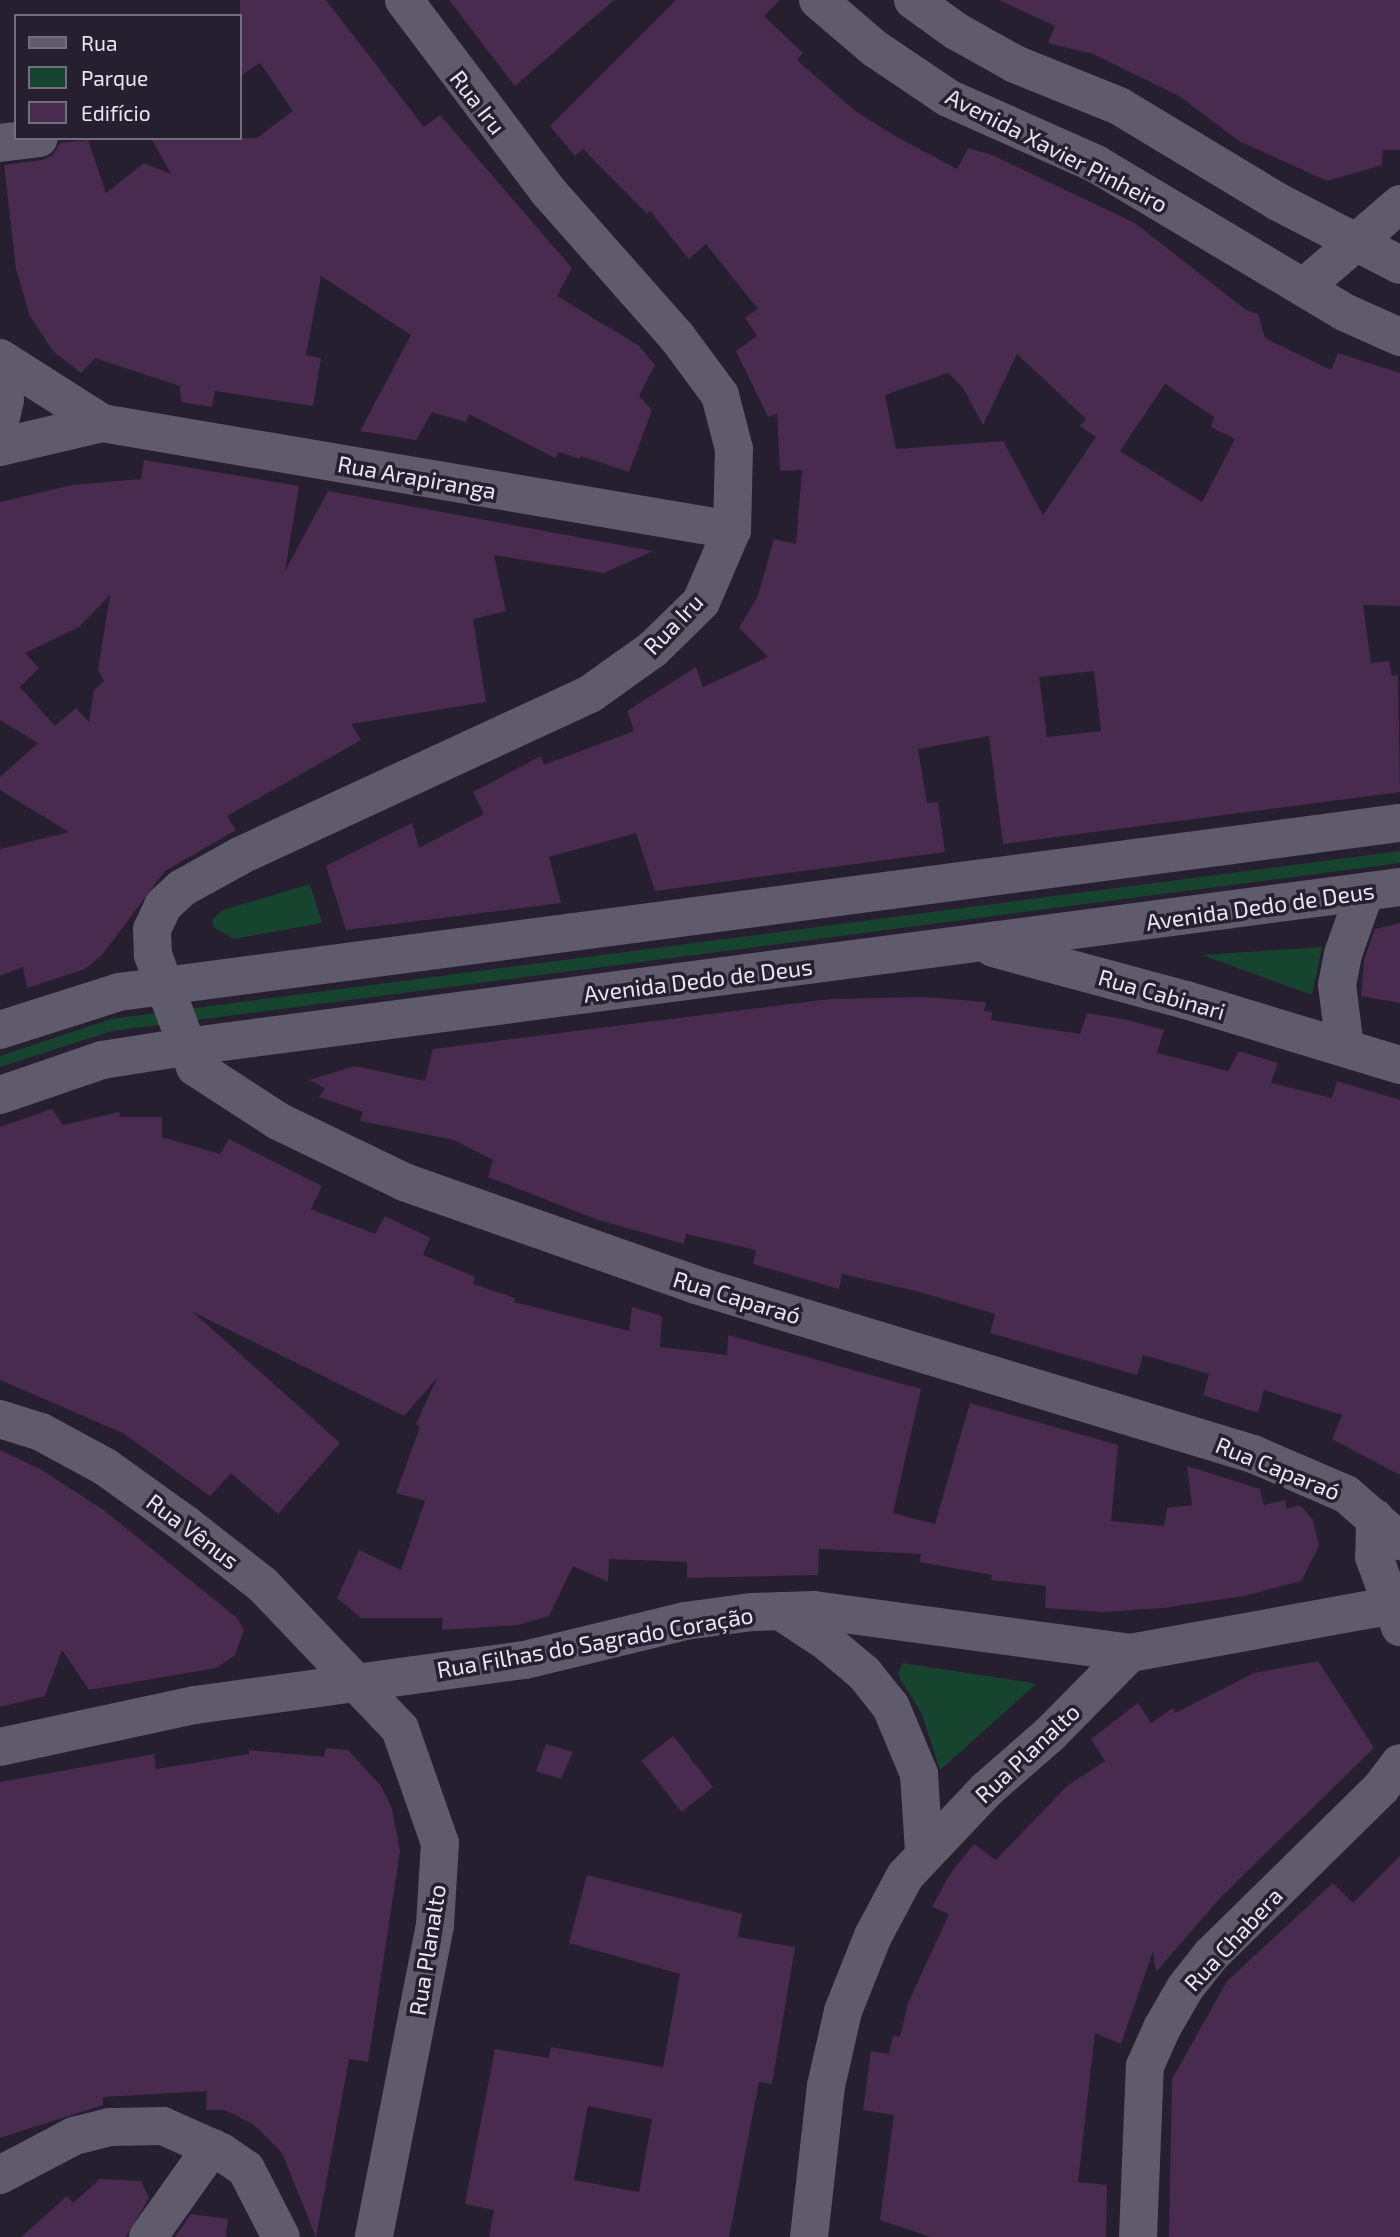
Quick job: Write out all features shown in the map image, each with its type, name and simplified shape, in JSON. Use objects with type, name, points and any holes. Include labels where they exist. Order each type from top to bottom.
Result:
[{"type":"street","name":"Rua Iru","points":[[162,987],[153,955],[152,930],[163,906],[182,888],[240,856],[590,694],[653,649],[701,602],[732,530],[734,449],[720,395],[677,337],[547,190],[404,0]]},
{"type":"street","name":"Avenida Xavier Pinheiro","points":[[818,0],[874,48],[948,98],[1097,164],[1344,312],[1400,337]]},
{"type":"street","points":[[913,0],[1004,58],[1119,106],[1278,202],[1400,265]]},
{"type":"street","points":[[0,143],[23,140]]},
{"type":"street","points":[[1304,288],[1400,204]]},
{"type":"street","name":"Rua Arapiranga","points":[[0,360],[102,423],[732,530]]},
{"type":"street","points":[[0,360],[5,400],[0,421]]},
{"type":"street","name":"Rua Arapiranga","points":[[0,447],[102,423]]},
{"type":"street","points":[[0,1030],[119,992],[1400,823]]},
{"type":"street","points":[[1345,1048],[1337,985],[1383,889]]},
{"type":"street","name":"Avenida Dedo de Deus","points":[[0,1095],[102,1060],[185,1047],[1383,889]]},
{"type":"street","name":"Rua Cabinari","points":[[978,943],[1400,1065]]},
{"type":"street","name":"Rua Caparaó","points":[[162,987],[195,1067],[232,1095],[404,1182],[696,1285],[1253,1454],[1325,1482],[1388,1530],[1374,1557],[1397,1613]]},
{"type":"street","name":"Rua Vênus","points":[[0,1419],[41,1432],[104,1466],[186,1524],[263,1585],[358,1682]]},
{"type":"street","name":"Rua Filhas do Sagrado Coração","points":[[0,1747],[195,1704],[524,1660],[685,1621],[780,1611],[814,1610],[1130,1653],[1397,1613]]},
{"type":"street","points":[[780,1611],[827,1642],[864,1674],[891,1707],[919,1774],[923,1853]]},
{"type":"street","name":"Rua Planalto","points":[[808,2237],[826,2085],[843,2011],[873,1936],[905,1876],[923,1853],[1130,1653]]},
{"type":"street","name":"Rua Planalto","points":[[358,1682],[400,1729],[440,1843],[435,1925],[374,2237]]},
{"type":"street","name":"Rua Chabera","points":[[1138,2237],[1144,2066],[1162,2028],[1185,1987],[1211,1955],[1381,1788],[1400,1763]]},
{"type":"street","points":[[0,2175],[74,2136],[111,2127],[163,2126],[212,2147],[246,2169],[281,2237]]},
{"type":"street","points":[[148,2237],[212,2147]]},
{"type":"green space","points":[[1400,851],[1400,863],[112,1031],[0,1067],[0,1056],[111,1019]]},
{"type":"green space","points":[[310,884],[322,923],[234,939],[213,927],[213,919],[223,910]]},
{"type":"green space","points":[[1322,947],[1312,995],[1202,955]]},
{"type":"green space","points":[[902,1663],[1035,1685],[940,1770],[922,1714],[898,1675]]},
{"type":"building","points":[[240,0],[326,0],[424,127],[440,115],[572,268],[557,296],[638,345],[655,365],[639,396],[652,410],[629,472],[581,456],[580,459],[559,452],[555,458],[469,414],[466,422],[432,412],[416,440],[360,431],[411,335],[321,276],[306,355],[321,358],[313,406],[215,391],[212,407],[181,402],[180,386],[95,358],[81,373],[53,351],[30,316],[16,269],[4,165],[42,160],[53,155],[60,143],[88,140],[106,193],[144,163],[171,174],[152,140],[257,138],[293,111],[260,63],[242,75]]},
{"type":"building","points":[[449,0],[614,0],[515,86]]},
{"type":"building","points":[[676,0],[780,0],[764,16],[803,53],[797,60],[854,110],[895,136],[957,169],[968,148],[992,155],[1135,223],[1246,310],[1258,314],[1265,338],[1331,370],[1338,353],[1400,373],[1400,606],[1363,605],[1371,663],[1389,661],[1392,676],[1398,675],[1400,792],[1003,844],[989,736],[918,749],[927,803],[938,802],[945,852],[655,891],[636,833],[549,857],[561,903],[346,930],[326,866],[412,823],[419,848],[484,814],[473,792],[541,756],[544,765],[634,731],[627,711],[696,667],[703,687],[768,657],[739,628],[758,596],[774,539],[796,544],[802,470],[780,471],[777,414],[768,417],[736,351],[757,336],[745,318],[758,309],[706,244],[689,259],[650,211],[647,214],[583,149],[575,156],[550,126]],"holes":[[[1017,354],[1086,419],[1080,426],[1096,437],[1043,515],[1003,441],[896,449],[885,395],[948,373],[963,388],[983,425]],[[1165,384],[1214,417],[1211,427],[1235,439],[1202,502],[1120,451]],[[1094,671],[1101,731],[1047,737],[1039,677]]]},
{"type":"building","points":[[999,0],[1400,0],[1400,150],[1383,150],[1382,165],[1327,181],[1239,141],[1179,96],[1093,54],[1048,43],[1055,26]]},
{"type":"building","points":[[144,460],[299,486],[285,571],[328,491],[653,551],[604,573],[494,555],[506,611],[473,619],[486,702],[351,724],[361,740],[227,816],[236,830],[165,871],[102,955],[85,969],[27,988],[23,967],[0,976],[0,849],[69,832],[0,790],[0,777],[38,743],[0,720],[0,502],[72,485],[141,479]],"holes":[[[110,595],[98,670],[104,681],[94,690],[89,722],[76,708],[55,726],[20,687],[39,668],[25,653],[79,627]]]},
{"type":"building","points":[[1400,923],[1400,1003],[1361,996],[1364,960],[1375,929]]},
{"type":"building","points":[[924,997],[986,1002],[984,1011],[992,1012],[991,1020],[1080,1034],[1087,1013],[1128,1020],[1164,1030],[1157,1053],[1228,1071],[1239,1051],[1278,1063],[1271,1083],[1332,1098],[1337,1081],[1400,1100],[1400,1475],[1332,1439],[1342,1415],[1264,1390],[1258,1413],[1203,1395],[1209,1374],[1143,1355],[1137,1375],[990,1333],[995,1314],[916,1291],[842,1274],[839,1289],[753,1264],[756,1250],[686,1234],[684,1244],[598,1220],[488,1177],[493,1160],[454,1140],[360,1121],[363,1112],[319,1097],[325,1088],[309,1080],[355,1066],[425,1081],[433,1049],[830,999]]},
{"type":"building","points":[[52,1109],[63,1125],[119,1112],[120,1117],[162,1117],[162,1137],[220,1154],[229,1139],[322,1186],[311,1209],[375,1234],[385,1216],[430,1238],[423,1255],[475,1277],[473,1284],[515,1298],[514,1302],[629,1331],[632,1307],[662,1316],[660,1347],[727,1355],[728,1335],[921,1389],[893,1513],[935,1524],[970,1403],[1118,1445],[1111,1521],[1164,1526],[1167,1508],[1192,1505],[1187,1466],[1260,1489],[1264,1505],[1285,1500],[1287,1509],[1300,1505],[1313,1520],[1319,1546],[1301,1581],[1244,1596],[1163,1608],[1103,1612],[1045,1608],[1046,1586],[991,1580],[992,1575],[919,1562],[921,1554],[819,1549],[818,1575],[687,1578],[687,1562],[609,1559],[608,1582],[573,1566],[549,1616],[518,1625],[442,1630],[443,1618],[361,1618],[337,1598],[359,1550],[401,1570],[425,1501],[396,1493],[420,1427],[416,1424],[437,1378],[404,1416],[193,1312],[340,1443],[278,1514],[231,1473],[210,1496],[123,1433],[0,1380],[0,1127]]},
{"type":"building","points":[[0,1450],[42,1470],[105,1511],[237,1618],[244,1630],[235,1655],[216,1668],[89,1690],[62,1650],[45,1696],[0,1707]]},
{"type":"building","points":[[1318,1661],[1374,1748],[1221,1897],[1156,1972],[1153,1951],[1121,2044],[1095,2033],[1078,2182],[1107,2185],[1106,2237],[930,2237],[880,2220],[894,2115],[863,2110],[871,2051],[889,2054],[893,2036],[900,2037],[908,2003],[949,1914],[932,1907],[950,1874],[974,1844],[996,1860],[1067,1786],[1105,1761],[1091,1739],[1138,1703],[1151,1723],[1173,1708],[1175,1713],[1254,1673]]},
{"type":"building","points":[[673,1736],[713,1787],[681,1812],[641,1761]]},
{"type":"building","points":[[546,1744],[573,1752],[561,1779],[536,1771]]},
{"type":"building","points":[[326,1748],[348,1750],[381,1786],[392,1809],[400,1851],[368,2062],[349,2059],[316,2237],[282,2153],[253,2124],[225,2110],[206,2110],[207,2091],[103,2097],[103,2105],[0,2138],[0,1782],[154,1754],[156,1769],[249,1754],[249,1750],[324,1757]]},
{"type":"building","points":[[1400,1856],[1400,2237],[1169,2237],[1172,2079],[1227,1981],[1333,1883],[1353,1903]]},
{"type":"building","points":[[587,1875],[742,1914],[738,1937],[795,1947],[772,2084],[759,2082],[729,2237],[489,2237],[494,2210],[465,2204],[495,2049],[549,2058],[551,2047],[663,2067],[680,1974],[569,1943]],"holes":[[[588,2106],[652,2119],[639,2192],[574,2180]]]},
{"type":"building","points":[[100,2179],[141,2181],[149,2198],[126,2237],[21,2237],[67,2196],[73,2203]]},
{"type":"building","points":[[191,2214],[228,2219],[226,2237],[175,2237]]}]
